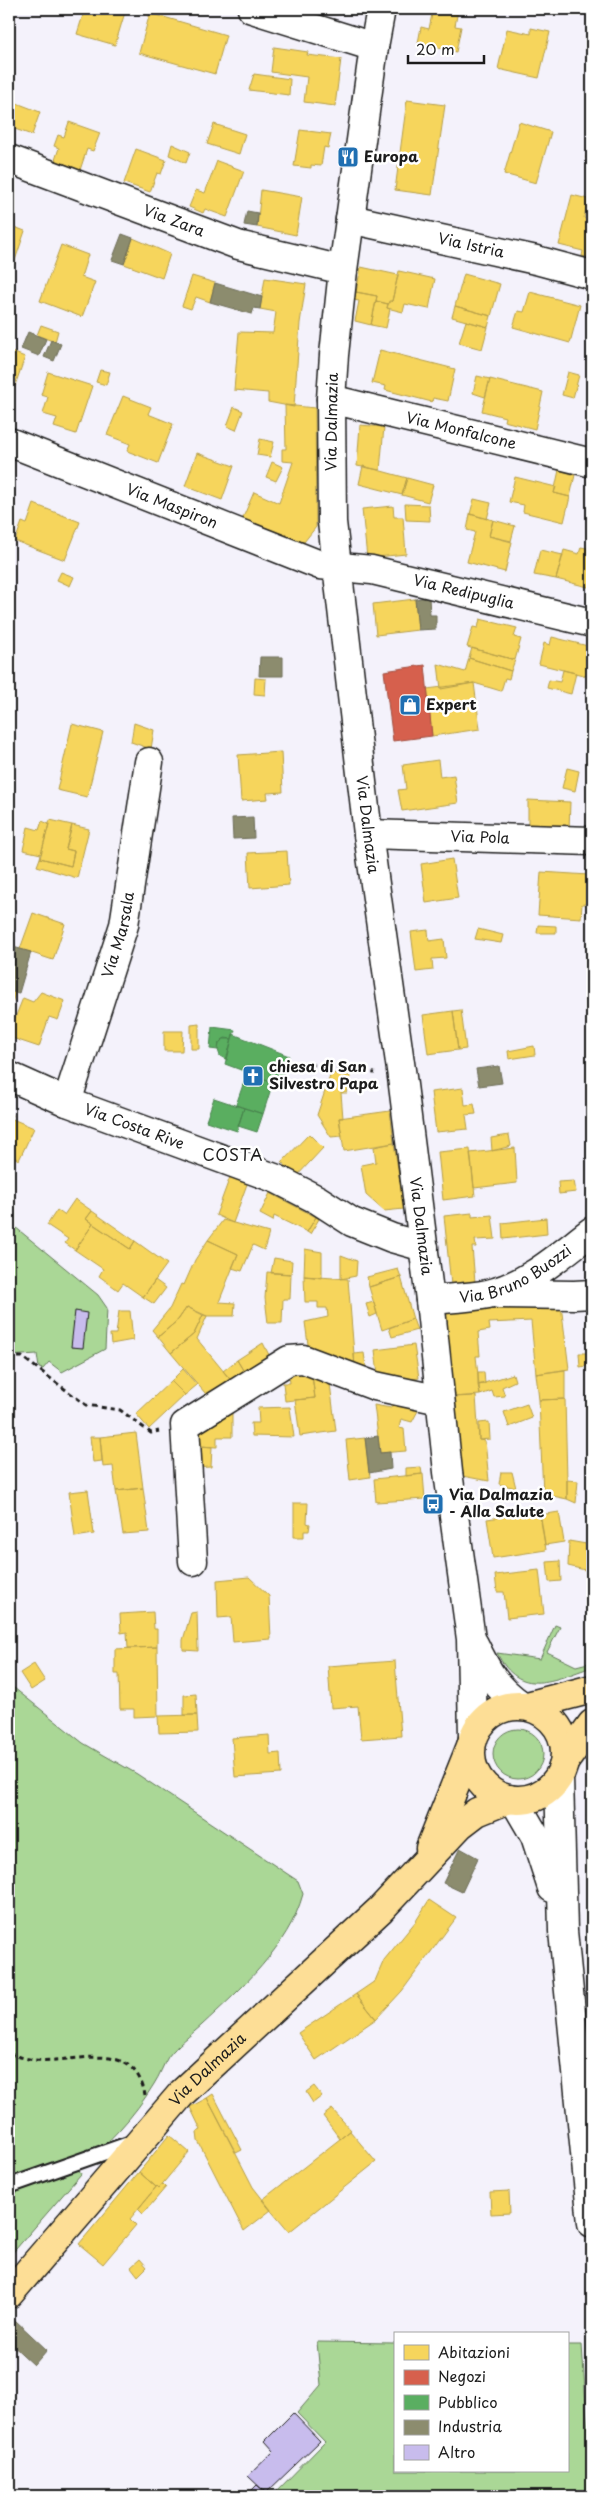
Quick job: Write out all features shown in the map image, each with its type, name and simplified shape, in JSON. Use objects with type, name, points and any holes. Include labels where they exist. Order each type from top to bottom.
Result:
[{"type":"main road","points":[[592,1688],[524,1706],[506,1707],[492,1713],[480,1724],[472,1741],[471,1759],[475,1773],[484,1785],[495,1794],[512,1800],[540,1795],[551,1787],[592,1724]]},
{"type":"main road","points":[[524,1706],[541,1711],[552,1720],[561,1732],[565,1746],[562,1769]]},
{"type":"main road","name":"Via Dalmazia","points":[[424,1863],[472,1741]]},
{"type":"main road","name":"Via Dalmazia","points":[[9,2294],[139,2140],[204,2071],[328,1960],[380,1909],[460,1824],[477,1812],[512,1800]]},
{"type":"street","points":[[252,9],[374,47]]},
{"type":"street","name":"Via Dalmazia","points":[[381,9],[343,270],[330,399],[332,522],[368,834],[424,1248],[440,1400],[471,1639],[472,1741]]},
{"type":"street","name":"Via Zara","points":[[9,159],[238,245],[343,270]]},
{"type":"street","name":"Via Istria","points":[[350,219],[536,260],[592,275]]},
{"type":"street","name":"Via Monfalcone","points":[[330,399],[592,463]]},
{"type":"street","name":"Via Maspiron","points":[[9,442],[320,565],[336,567]]},
{"type":"street","name":"Via Redipuglia","points":[[336,567],[372,570],[592,624]]},
{"type":"street","name":"Via Marsala","points":[[67,1102],[124,925],[148,762]]},
{"type":"street","name":"Via Pola","points":[[368,834],[592,840]]},
{"type":"street","name":"Via Costa Rive","points":[[9,1076],[67,1102],[277,1179],[318,1200],[352,1222],[424,1248]]},
{"type":"street","name":"Via Bruno Buozzi","points":[[430,1300],[488,1294],[521,1281],[592,1231]]},
{"type":"street","points":[[567,1250],[566,1261],[569,1276],[579,1286],[592,1290]]},
{"type":"street","points":[[488,1294],[592,1294]]},
{"type":"street","points":[[193,1561],[185,1425],[289,1360],[304,1359],[375,1386],[440,1400]]},
{"type":"street","name":"Via Dalmazia","points":[[471,1639],[496,1684],[504,1694],[524,1706]]},
{"type":"street","points":[[562,1769],[564,1931],[592,2223]]},
{"type":"street","points":[[512,1800],[535,1836],[542,1853],[564,1931]]},
{"type":"lane","points":[[9,2186],[139,2140]]},
{"type":"path","points":[[301,1063],[366,1072]]},
{"type":"path","points":[[9,1357],[22,1357],[86,1405],[120,1410],[151,1433],[185,1425]]},
{"type":"path","points":[[9,2054],[36,2060],[93,2056],[121,2060],[142,2079],[147,2103]]},
{"type":"green space","points":[[9,1222],[98,1295],[107,1308],[105,1349],[62,1372],[49,1362],[43,1369],[39,1368],[37,1354],[9,1356]]},
{"type":"green space","points":[[555,1625],[560,1627],[547,1652],[576,1666],[592,1662],[592,1667],[564,1677],[538,1682],[527,1681],[516,1676],[506,1667],[497,1653],[540,1659]]},
{"type":"green space","points":[[9,1684],[83,1743],[137,1774],[298,1881],[303,1894],[287,1931],[262,1966],[172,2053],[138,2108],[110,2140],[78,2168],[81,2174],[9,2257]]},
{"type":"green space","points":[[518,1729],[536,1736],[543,1754],[536,1772],[518,1779],[500,1772],[493,1754],[500,1736]]},
{"type":"green space","points":[[317,2342],[394,2343],[394,2472],[568,2472],[568,2345],[582,2345],[592,2496],[274,2496],[325,2442],[297,2413],[321,2385]]},
{"type":"building: Abitazioni","points":[[80,9],[126,9],[115,45],[77,34],[83,15],[78,14]]},
{"type":"building: Abitazioni","points":[[433,9],[458,10],[455,26],[461,27],[456,52],[418,43],[421,27],[429,29]]},
{"type":"building: Abitazioni","points":[[150,13],[226,35],[215,74],[139,53]]},
{"type":"building: Abitazioni","points":[[531,28],[550,32],[539,78],[498,69],[507,29],[531,34]]},
{"type":"building: Abitazioni","points":[[274,47],[308,52],[307,55],[341,59],[335,106],[304,102],[307,77],[271,72]]},
{"type":"building: Abitazioni","points":[[254,74],[290,79],[289,95],[249,90]]},
{"type":"building: Abitazioni","points":[[9,100],[40,112],[32,135],[9,127]]},
{"type":"building: Abitazioni","points":[[407,100],[445,105],[432,195],[395,190]]},
{"type":"building: Abitazioni","points":[[592,106],[592,121],[588,120]]},
{"type":"building: Abitazioni","points":[[69,122],[100,133],[93,151],[87,149],[80,170],[55,160],[59,148],[54,146],[58,135],[64,137]]},
{"type":"building: Abitazioni","points":[[519,122],[551,132],[536,183],[504,174]]},
{"type":"building: Abitazioni","points":[[214,124],[245,134],[239,154],[207,144]]},
{"type":"building: Abitazioni","points":[[300,130],[331,134],[328,148],[324,147],[321,166],[311,165],[311,168],[294,166]]},
{"type":"building: Abitazioni","points":[[592,135],[592,160],[586,158]]},
{"type":"building: Abitazioni","points":[[172,144],[190,152],[186,163],[169,155]]},
{"type":"building: Abitazioni","points":[[136,149],[166,160],[161,174],[157,173],[150,192],[124,183]]},
{"type":"building: Abitazioni","points":[[217,161],[244,171],[227,217],[205,209],[203,213],[189,207],[196,190],[205,193]]},
{"type":"building: Abitazioni","points":[[261,190],[302,197],[296,235],[257,227]]},
{"type":"building: Abitazioni","points":[[572,195],[588,199],[584,218],[592,220],[592,258],[582,256],[583,251],[559,245]]},
{"type":"building: Abitazioni","points":[[9,225],[25,231],[9,278]]},
{"type":"building: Abitazioni","points":[[133,238],[170,254],[162,278],[124,264]]},
{"type":"building: Abitazioni","points":[[61,245],[88,255],[81,277],[95,282],[82,317],[40,301]]},
{"type":"building: Abitazioni","points":[[361,267],[398,275],[392,301],[388,304],[376,301],[377,296],[356,292]]},
{"type":"building: Abitazioni","points":[[399,271],[435,279],[429,309],[405,304],[403,312],[387,308],[389,301],[392,301]]},
{"type":"building: Abitazioni","points":[[464,274],[500,284],[491,316],[455,306]]},
{"type":"building: Abitazioni","points":[[192,276],[215,283],[210,302],[196,297],[191,309],[182,306]]},
{"type":"building: Abitazioni","points":[[265,278],[306,284],[300,323],[294,407],[268,402],[268,393],[234,390],[239,332],[273,333],[276,312],[260,309]]},
{"type":"building: Abitazioni","points":[[356,292],[377,296],[371,325],[355,321],[359,301],[354,300]]},
{"type":"building: Abitazioni","points":[[530,292],[580,305],[570,343],[513,327],[518,311],[524,312]]},
{"type":"building: Abitazioni","points":[[376,301],[388,304],[387,308],[390,309],[386,328],[371,325]]},
{"type":"building: Abitazioni","points":[[455,306],[491,316],[488,327],[452,317]]},
{"type":"building: Abitazioni","points":[[466,321],[488,327],[482,349],[459,343]]},
{"type":"building: Abitazioni","points":[[41,325],[58,331],[55,342],[37,335]]},
{"type":"building: Abitazioni","points":[[380,350],[455,369],[448,401],[433,398],[432,402],[385,390],[386,386],[372,383]]},
{"type":"building: Abitazioni","points":[[9,351],[25,357],[12,394],[9,393]]},
{"type":"building: Abitazioni","points":[[100,370],[110,372],[106,385],[96,382]]},
{"type":"building: Abitazioni","points":[[48,372],[92,386],[76,434],[54,427],[57,418],[43,414],[48,397],[41,395]]},
{"type":"building: Abitazioni","points":[[568,372],[579,375],[573,398],[562,395]]},
{"type":"building: Abitazioni","points":[[477,376],[490,379],[485,397],[473,393]]},
{"type":"building: Abitazioni","points":[[490,379],[543,392],[535,429],[504,421],[505,417],[482,411]]},
{"type":"building: Abitazioni","points":[[123,396],[151,407],[148,414],[173,424],[158,463],[127,451],[130,444],[107,435]]},
{"type":"building: Abitazioni","points":[[285,405],[315,408],[316,527],[304,542],[269,532],[242,520],[254,492],[279,503],[293,462],[282,461],[282,449],[286,449]]},
{"type":"building: Abitazioni","points":[[234,407],[243,411],[236,430],[227,426]]},
{"type":"building: Abitazioni","points":[[360,425],[384,427],[380,470],[357,466]]},
{"type":"building: Abitazioni","points":[[260,439],[274,442],[270,457],[257,455]]},
{"type":"building: Abitazioni","points":[[197,453],[234,466],[222,500],[185,486]]},
{"type":"building: Abitazioni","points":[[272,462],[283,467],[276,481],[266,477]]},
{"type":"building: Abitazioni","points":[[363,466],[407,478],[402,495],[359,484]]},
{"type":"building: Abitazioni","points":[[559,470],[575,475],[570,497],[554,493]]},
{"type":"building: Abitazioni","points":[[515,477],[556,487],[554,493],[570,497],[564,522],[523,512],[524,505],[509,502]]},
{"type":"building: Abitazioni","points":[[407,478],[433,485],[428,502],[402,495]]},
{"type":"building: Abitazioni","points":[[474,499],[491,503],[487,519],[470,514]]},
{"type":"building: Abitazioni","points":[[34,504],[80,522],[65,560],[15,541],[22,522],[27,524]]},
{"type":"building: Abitazioni","points":[[405,504],[429,505],[430,521],[406,520]]},
{"type":"building: Abitazioni","points":[[393,506],[394,517],[403,517],[406,554],[367,558],[362,509]]},
{"type":"building: Abitazioni","points":[[470,514],[493,520],[489,536],[512,542],[505,572],[467,562],[475,532],[467,530]]},
{"type":"building: Abitazioni","points":[[493,520],[515,526],[511,541],[489,536]]},
{"type":"building: Abitazioni","points":[[581,547],[592,549],[592,588],[556,579],[564,550],[579,554]]},
{"type":"building: Abitazioni","points":[[540,550],[563,555],[556,579],[534,575]]},
{"type":"building: Abitazioni","points":[[61,572],[74,577],[70,586],[57,580]]},
{"type":"building: Abitazioni","points":[[415,599],[418,630],[376,635],[373,604]]},
{"type":"building: Abitazioni","points":[[480,619],[517,628],[514,637],[521,639],[515,660],[467,647],[473,627],[478,628]]},
{"type":"building: Abitazioni","points":[[552,637],[588,646],[586,654],[592,656],[587,676],[539,664],[544,643],[550,645]]},
{"type":"building: Abitazioni","points":[[472,648],[515,660],[511,671],[469,658]]},
{"type":"building: Abitazioni","points":[[469,658],[511,671],[509,679],[505,678],[501,691],[474,683],[441,689],[438,664],[465,672]]},
{"type":"building: Abitazioni","points":[[563,670],[576,673],[571,694],[547,688],[549,680],[560,682]]},
{"type":"building: Abitazioni","points":[[255,678],[266,679],[265,695],[254,694]]},
{"type":"building: Abitazioni","points":[[474,683],[480,729],[432,736],[427,689]]},
{"type":"building: Abitazioni","points":[[134,723],[154,730],[151,749],[131,742]]},
{"type":"building: Abitazioni","points":[[72,724],[103,732],[87,797],[57,790]]},
{"type":"building: Abitazioni","points":[[281,752],[283,792],[267,793],[268,799],[241,801],[238,755]]},
{"type":"building: Abitazioni","points":[[438,760],[440,777],[454,775],[458,803],[402,811],[398,790],[406,789],[403,765]]},
{"type":"building: Abitazioni","points":[[567,768],[579,771],[575,791],[562,788]]},
{"type":"building: Abitazioni","points":[[528,800],[570,802],[569,830],[528,825]]},
{"type":"building: Abitazioni","points":[[50,820],[72,825],[66,849],[74,851],[71,866],[40,858]]},
{"type":"building: Abitazioni","points":[[42,821],[49,824],[41,854],[23,850],[28,827],[39,830]]},
{"type":"building: Abitazioni","points":[[72,825],[89,829],[77,878],[37,866],[40,858],[71,866],[74,851],[66,849]]},
{"type":"building: Abitazioni","points":[[287,851],[289,885],[250,888],[248,853]]},
{"type":"building: Abitazioni","points":[[452,859],[458,898],[426,903],[421,864]]},
{"type":"building: Abitazioni","points":[[541,872],[589,875],[587,904],[582,904],[581,918],[538,915]]},
{"type":"building: Abitazioni","points":[[33,913],[65,924],[53,960],[20,949]]},
{"type":"building: Abitazioni","points":[[538,925],[556,926],[556,933],[537,933]]},
{"type":"building: Abitazioni","points":[[478,929],[503,935],[501,943],[475,939]]},
{"type":"building: Abitazioni","points":[[428,930],[429,941],[444,939],[446,958],[432,959],[433,970],[416,972],[411,932]]},
{"type":"building: Abitazioni","points":[[9,991],[15,993],[9,1013]]},
{"type":"building: Abitazioni","points":[[41,992],[65,1001],[58,1020],[49,1017],[39,1047],[9,1037],[9,1015],[15,1018],[23,998],[33,1002]]},
{"type":"building: Abitazioni","points":[[461,1010],[466,1049],[458,1050],[453,1011]]},
{"type":"building: Abitazioni","points":[[453,1011],[458,1050],[428,1054],[423,1015]]},
{"type":"building: Abitazioni","points":[[199,1024],[199,1049],[191,1049],[191,1025]]},
{"type":"building: Abitazioni","points":[[164,1031],[183,1031],[182,1051],[164,1051]]},
{"type":"building: Abitazioni","points":[[534,1046],[535,1055],[509,1059],[508,1051]]},
{"type":"building: Abitazioni","points":[[331,1073],[351,1076],[347,1093],[341,1093],[343,1118],[339,1118],[342,1136],[331,1137],[317,1115]]},
{"type":"building: Abitazioni","points":[[463,1088],[465,1105],[474,1104],[476,1114],[466,1115],[468,1129],[436,1132],[431,1092]]},
{"type":"building: Abitazioni","points":[[390,1111],[394,1143],[344,1151],[339,1118]]},
{"type":"building: Abitazioni","points":[[9,1113],[12,1115],[10,1118],[34,1128],[19,1160],[9,1155]]},
{"type":"building: Abitazioni","points":[[309,1134],[323,1148],[296,1177],[282,1162]]},
{"type":"building: Abitazioni","points":[[509,1135],[511,1146],[492,1151],[491,1138]]},
{"type":"building: Abitazioni","points":[[394,1143],[404,1209],[384,1211],[366,1195],[361,1165],[376,1162],[374,1147]]},
{"type":"building: Abitazioni","points":[[515,1148],[517,1183],[474,1188],[470,1153]]},
{"type":"building: Abitazioni","points":[[470,1149],[475,1196],[443,1200],[438,1152]]},
{"type":"building: Abitazioni","points":[[230,1177],[247,1184],[233,1223],[216,1215]]},
{"type":"building: Abitazioni","points":[[574,1181],[576,1192],[559,1194],[558,1182]]},
{"type":"building: Abitazioni","points":[[270,1193],[316,1217],[307,1232],[274,1216],[273,1221],[260,1214]]},
{"type":"building: Abitazioni","points":[[75,1199],[92,1211],[86,1219],[93,1224],[75,1250],[65,1243],[68,1239],[47,1225],[57,1210],[64,1215]]},
{"type":"building: Abitazioni","points":[[92,1211],[135,1241],[130,1249],[86,1219]]},
{"type":"building: Abitazioni","points":[[472,1213],[472,1217],[492,1215],[495,1239],[475,1240],[476,1247],[472,1247],[475,1282],[451,1285],[444,1216]]},
{"type":"building: Abitazioni","points":[[316,1217],[319,1219],[310,1234],[307,1232]]},
{"type":"building: Abitazioni","points":[[546,1218],[547,1234],[503,1239],[502,1223]]},
{"type":"building: Abitazioni","points":[[223,1220],[269,1233],[264,1250],[253,1245],[242,1271],[232,1268],[238,1254],[208,1240]]},
{"type":"building: Abitazioni","points":[[93,1224],[130,1249],[135,1241],[167,1264],[143,1297],[123,1283],[118,1290],[99,1276],[103,1269],[75,1250]]},
{"type":"building: Abitazioni","points":[[208,1240],[238,1254],[219,1302],[235,1303],[234,1316],[207,1316],[187,1307],[178,1320],[158,1337],[152,1330],[170,1308],[181,1284],[184,1285],[195,1260]]},
{"type":"building: Abitazioni","points":[[305,1249],[322,1252],[322,1278],[304,1276]]},
{"type":"building: Abitazioni","points":[[341,1255],[357,1261],[356,1276],[341,1279]]},
{"type":"building: Abitazioni","points":[[274,1258],[292,1261],[291,1274],[271,1273]]},
{"type":"building: Abitazioni","points":[[398,1269],[401,1277],[369,1287],[367,1277]]},
{"type":"building: Abitazioni","points":[[267,1272],[291,1274],[290,1299],[283,1299],[282,1323],[268,1323],[265,1298]]},
{"type":"building: Abitazioni","points":[[304,1276],[348,1279],[355,1367],[309,1352],[305,1322],[328,1317],[327,1308],[318,1308],[318,1302],[305,1302]]},
{"type":"building: Abitazioni","points":[[401,1277],[413,1319],[382,1330],[369,1287]]},
{"type":"building: Abitazioni","points":[[155,1280],[166,1288],[154,1304],[143,1297]]},
{"type":"building: Abitazioni","points":[[374,1302],[377,1314],[370,1317],[366,1304]]},
{"type":"building: Abitazioni","points":[[493,1305],[561,1305],[569,1369],[536,1374],[531,1321],[489,1323],[490,1330],[478,1332],[480,1356],[476,1356],[480,1395],[453,1397],[443,1312]]},
{"type":"building: Abitazioni","points":[[187,1307],[203,1315],[194,1334],[171,1353],[158,1337],[178,1320]]},
{"type":"building: Abitazioni","points":[[119,1311],[130,1311],[133,1340],[111,1344],[110,1334],[116,1334]]},
{"type":"building: Abitazioni","points":[[203,1315],[207,1316],[197,1339],[234,1384],[211,1400],[171,1353],[194,1334]]},
{"type":"building: Abitazioni","points":[[413,1319],[417,1330],[392,1337],[389,1328]]},
{"type":"building: Abitazioni","points":[[263,1343],[271,1359],[246,1375],[237,1360]]},
{"type":"building: Abitazioni","points":[[591,1344],[592,1365],[580,1367],[579,1353],[591,1353]]},
{"type":"building: Abitazioni","points":[[414,1345],[419,1378],[404,1380],[378,1374],[375,1350]]},
{"type":"building: Abitazioni","points":[[364,1353],[367,1373],[355,1367],[354,1354]]},
{"type":"building: Abitazioni","points":[[237,1360],[246,1375],[234,1384],[223,1371]]},
{"type":"building: Abitazioni","points":[[288,1367],[311,1368],[315,1398],[285,1401],[283,1383],[290,1383]]},
{"type":"building: Abitazioni","points":[[311,1368],[329,1376],[336,1431],[300,1436],[295,1400],[315,1398]]},
{"type":"building: Abitazioni","points":[[183,1369],[197,1385],[185,1395],[171,1381]]},
{"type":"building: Abitazioni","points":[[565,1370],[565,1399],[539,1400],[536,1374]]},
{"type":"building: Abitazioni","points":[[478,1372],[484,1372],[485,1384],[478,1385]]},
{"type":"building: Abitazioni","points":[[513,1374],[515,1381],[502,1387],[505,1396],[494,1397],[492,1391],[480,1395],[478,1385]]},
{"type":"building: Abitazioni","points":[[171,1381],[185,1395],[149,1429],[136,1414]]},
{"type":"building: Abitazioni","points":[[476,1396],[479,1440],[485,1441],[489,1481],[462,1476],[453,1397]]},
{"type":"building: Abitazioni","points":[[391,1397],[421,1405],[412,1422],[401,1419],[399,1428],[404,1429],[406,1451],[380,1453],[374,1405],[391,1408]]},
{"type":"building: Abitazioni","points":[[565,1399],[567,1499],[543,1494],[539,1400]]},
{"type":"building: Abitazioni","points":[[232,1400],[232,1437],[217,1437],[217,1447],[196,1446],[196,1428],[209,1428],[209,1415]]},
{"type":"building: Abitazioni","points":[[527,1404],[532,1418],[509,1427],[504,1412]]},
{"type":"building: Abitazioni","points":[[290,1407],[294,1437],[252,1436],[251,1423],[259,1423],[258,1408]]},
{"type":"building: Abitazioni","points":[[489,1422],[490,1439],[479,1440],[479,1423]]},
{"type":"building: Abitazioni","points":[[136,1433],[143,1488],[116,1491],[113,1466],[103,1467],[100,1437]]},
{"type":"building: Abitazioni","points":[[90,1437],[100,1437],[102,1461],[93,1462]]},
{"type":"building: Abitazioni","points":[[365,1438],[370,1477],[350,1480],[346,1440]]},
{"type":"building: Abitazioni","points":[[193,1445],[212,1447],[211,1467],[191,1468]]},
{"type":"building: Abitazioni","points":[[421,1467],[422,1474],[406,1476],[406,1468]]},
{"type":"building: Abitazioni","points":[[501,1472],[512,1472],[516,1488],[499,1484]]},
{"type":"building: Abitazioni","points":[[423,1474],[425,1499],[376,1502],[374,1479]]},
{"type":"building: Abitazioni","points":[[567,1480],[578,1481],[576,1503],[567,1499]]},
{"type":"building: Abitazioni","points":[[143,1488],[149,1532],[123,1534],[116,1491]]},
{"type":"building: Abitazioni","points":[[88,1490],[94,1534],[75,1537],[69,1492]]},
{"type":"building: Abitazioni","points":[[294,1503],[308,1503],[307,1523],[310,1524],[309,1531],[304,1531],[304,1537],[294,1537]]},
{"type":"building: Abitazioni","points":[[540,1512],[546,1550],[493,1558],[487,1519]]},
{"type":"building: Abitazioni","points":[[559,1512],[564,1542],[545,1545],[540,1515]]},
{"type":"building: Abitazioni","points":[[569,1541],[592,1545],[592,1555],[585,1570],[568,1566]]},
{"type":"building: Abitazioni","points":[[560,1561],[561,1581],[549,1582],[547,1562]]},
{"type":"building: Abitazioni","points":[[539,1570],[544,1614],[507,1618],[504,1592],[497,1592],[495,1575]]},
{"type":"building: Abitazioni","points":[[249,1577],[269,1596],[271,1639],[233,1642],[231,1617],[218,1618],[217,1580]]},
{"type":"building: Abitazioni","points":[[153,1612],[154,1629],[157,1629],[157,1647],[128,1648],[127,1632],[121,1633],[120,1614]]},
{"type":"building: Abitazioni","points":[[197,1612],[198,1651],[183,1650],[183,1640],[191,1613]]},
{"type":"building: Abitazioni","points":[[157,1647],[158,1716],[134,1717],[134,1709],[120,1709],[119,1674],[115,1674],[115,1649]]},
{"type":"building: Abitazioni","points":[[395,1661],[401,1736],[361,1739],[358,1706],[331,1708],[328,1666]]},
{"type":"building: Abitazioni","points":[[34,1664],[45,1681],[31,1690],[20,1673]]},
{"type":"building: Abitazioni","points":[[196,1694],[197,1715],[184,1715],[184,1695]]},
{"type":"building: Abitazioni","points":[[197,1715],[198,1732],[159,1733],[158,1716]]},
{"type":"building: Abitazioni","points":[[269,1735],[270,1754],[280,1753],[281,1774],[235,1777],[232,1738]]},
{"type":"building: Abitazioni","points":[[429,1900],[456,1918],[402,1991],[376,2019],[356,1994],[375,1981],[384,1960],[416,1921]]},
{"type":"building: Abitazioni","points":[[356,1994],[376,2019],[316,2060],[298,2033]]},
{"type":"building: Abitazioni","points":[[314,2086],[322,2096],[313,2103],[306,2092]]},
{"type":"building: Abitazioni","points":[[213,2094],[242,2150],[236,2153],[207,2098]]},
{"type":"building: Abitazioni","points":[[207,2098],[253,2187],[271,2210],[244,2231],[198,2141],[197,2132],[201,2130],[190,2107]]},
{"type":"building: Abitazioni","points":[[332,2109],[351,2130],[340,2139],[323,2116]]},
{"type":"building: Abitazioni","points":[[350,2131],[376,2162],[289,2232],[262,2200]]},
{"type":"building: Abitazioni","points":[[169,2135],[189,2152],[159,2188],[139,2172]]},
{"type":"building: Abitazioni","points":[[139,2172],[156,2187],[130,2219],[136,2225],[103,2264],[79,2244]]},
{"type":"building: Abitazioni","points":[[163,2184],[166,2187],[143,2214],[138,2209],[157,2186],[159,2188]]},
{"type":"building: Abitazioni","points":[[509,2191],[510,2213],[491,2214],[490,2192]]},
{"type":"building: Abitazioni","points":[[140,2259],[147,2267],[138,2276],[131,2267]]},
{"type":"building: Negozi","points":[[425,665],[432,736],[393,741],[384,671]]},
{"type":"building: Pubblico","points":[[212,1027],[235,1030],[232,1039],[223,1039],[219,1043],[218,1050],[210,1049]]},
{"type":"building: Pubblico","points":[[233,1034],[289,1056],[282,1078],[275,1075],[273,1082],[225,1064]]},
{"type":"building: Pubblico","points":[[225,1038],[232,1039],[227,1060],[220,1056],[218,1050],[219,1043]]},
{"type":"building: Pubblico","points":[[247,1073],[273,1082],[263,1114],[236,1105]]},
{"type":"building: Pubblico","points":[[275,1075],[282,1077],[279,1085],[273,1082]]},
{"type":"building: Pubblico","points":[[214,1098],[244,1108],[237,1131],[206,1121]]},
{"type":"building: Pubblico","points":[[244,1108],[263,1114],[257,1132],[238,1126]]},
{"type":"building: Industria","points":[[247,211],[258,213],[257,227],[244,225]]},
{"type":"building: Industria","points":[[122,234],[133,238],[124,264],[112,260]]},
{"type":"building: Industria","points":[[215,283],[262,297],[260,309],[254,308],[252,314],[210,302]]},
{"type":"building: Industria","points":[[28,332],[46,339],[39,356],[21,349]]},
{"type":"building: Industria","points":[[51,340],[61,344],[54,361],[44,357]]},
{"type":"building: Industria","points":[[429,597],[430,615],[436,615],[436,629],[418,630],[415,599]]},
{"type":"building: Industria","points":[[260,657],[283,657],[283,676],[259,676]]},
{"type":"building: Industria","points":[[253,817],[254,838],[233,839],[232,818]]},
{"type":"building: Industria","points":[[13,947],[31,952],[19,993],[9,991],[9,960]]},
{"type":"building: Industria","points":[[499,1066],[502,1083],[479,1086],[476,1069]]},
{"type":"building: Industria","points":[[378,1436],[380,1453],[390,1452],[391,1469],[369,1473],[365,1438]]},
{"type":"building: Industria","points":[[460,1848],[478,1858],[462,1892],[443,1883]]},
{"type":"building: Industria","points":[[16,2321],[47,2350],[34,2365],[9,2342],[9,2329]]},
{"type":"building: Altro","points":[[75,1311],[87,1313],[83,1348],[71,1347]]},
{"type":"building: Altro","points":[[293,2413],[320,2441],[266,2493],[248,2476],[274,2451],[265,2441]]},
{"type":"building: Altro","points":[[257,2485],[266,2493],[269,2496],[246,2496]]},
{"type":"place","name":"Europa","points":[[348,157]]},
{"type":"place","name":"Expert","points":[[410,705]]},
{"type":"place","name":"chiesa di San Silvestro Papa","points":[[253,1076]]},
{"type":"place","name":"Via Dalmazia - Alla Salute","points":[[433,1504]]},
{"type":"district","name":"COSTA","points":[[233,1155]]}]
